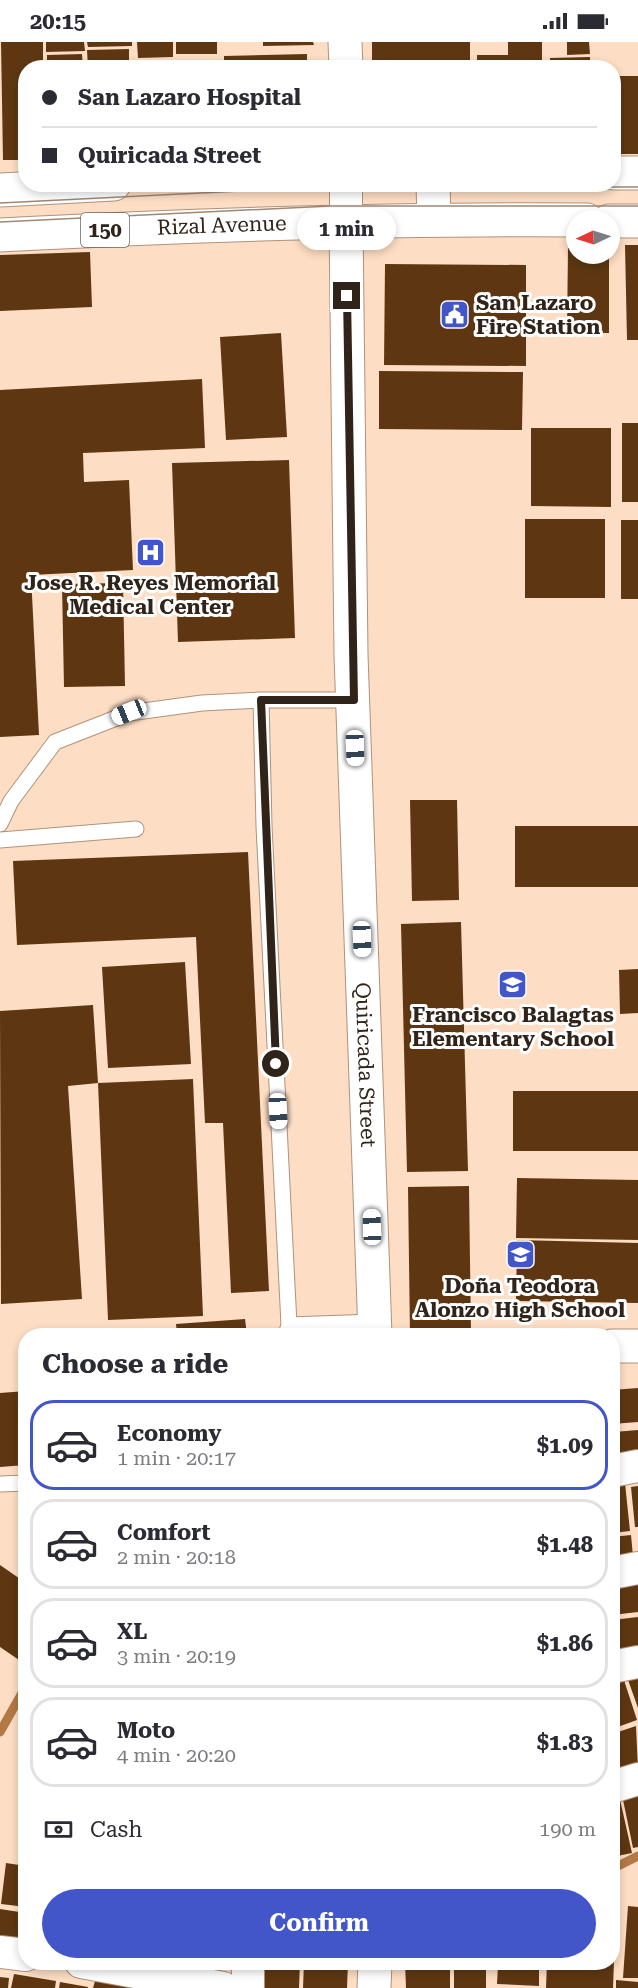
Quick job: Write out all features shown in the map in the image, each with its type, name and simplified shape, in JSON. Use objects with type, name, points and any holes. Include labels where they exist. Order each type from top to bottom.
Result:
[{"type":"street","points":[[345,42],[345,60]]},
{"type":"street","points":[[621,172],[638,172]]},
{"type":"street","name":"150","points":[[0,190],[18,189]]},
{"type":"street","name":"Quiricada Street","points":[[346,192],[354,700],[375,1328]]},
{"type":"street","points":[[433,192],[434,218]]},
{"type":"street","name":"Rizal Avenue","points":[[0,235],[434,218],[566,220]]},
{"type":"street","points":[[620,221],[638,221]]},
{"type":"street","points":[[620,1346],[638,1346]]},
{"type":"street","points":[[620,1469],[638,1466]]},
{"type":"street","points":[[620,1571],[638,1568]]},
{"type":"street","points":[[620,1665],[638,1662]]},
{"type":"street","points":[[620,1785],[638,1779]]},
{"type":"street","points":[[0,1952],[18,1954]]},
{"type":"street","points":[[125,1970],[223,1988]]},
{"type":"street","points":[[248,1970],[248,1988]]},
{"type":"street","points":[[374,1988],[375,1970]]},
{"type":"lane","points":[[261,700],[265,850],[287,1328]]},
{"type":"lane","points":[[0,824],[11,801],[55,742],[129,712],[202,703],[261,700],[354,700]]},
{"type":"lane","points":[[0,840],[136,829]]},
{"type":"lane","points":[[0,1484],[18,1483]]},
{"type":"building","points":[[1,42],[43,42],[43,60],[18,60],[18,160],[3,160]]},
{"type":"building","points":[[46,42],[84,42],[85,51],[46,52]]},
{"type":"building","points":[[87,42],[132,42],[132,46],[88,47]]},
{"type":"building","points":[[137,42],[173,42],[173,57],[138,58]]},
{"type":"building","points":[[176,42],[217,42],[217,54],[176,54]]},
{"type":"building","points":[[263,42],[313,42],[314,45],[263,46]]},
{"type":"building","points":[[372,42],[470,42],[470,60],[372,60]]},
{"type":"building","points":[[508,42],[542,42],[542,60],[477,60],[477,55],[508,55]]},
{"type":"building","points":[[567,42],[589,42],[590,54],[567,55]]},
{"type":"building","points":[[129,49],[129,60],[88,60],[87,50]]},
{"type":"building","points":[[82,54],[82,60],[47,60],[47,55]]},
{"type":"building","points":[[307,54],[307,60],[224,60],[224,56]]},
{"type":"building","points":[[590,57],[590,60],[550,60],[550,58]]},
{"type":"building","points":[[621,76],[638,76],[638,154],[621,154]]},
{"type":"building","points":[[625,245],[638,245],[638,340],[627,340]]},
{"type":"building","points":[[90,252],[92,307],[0,311],[0,255]]},
{"type":"building","name":"San Lazaro Fire Station","points":[[385,264],[526,265],[526,366],[384,365]]},
{"type":"building","points":[[568,264],[609,264],[609,333],[567,333]]},
{"type":"building","points":[[281,333],[287,437],[226,440],[220,337]]},
{"type":"building","points":[[379,371],[523,372],[522,430],[379,429]]},
{"type":"building","points":[[202,379],[205,448],[83,453],[84,482],[129,480],[133,570],[31,575],[39,735],[0,737],[0,390]]},
{"type":"building","points":[[622,423],[638,423],[638,502],[622,502]]},
{"type":"building","points":[[531,428],[611,428],[611,507],[531,506]]},
{"type":"building","points":[[289,460],[295,638],[178,642],[172,463]]},
{"type":"building","points":[[525,519],[605,519],[605,598],[525,598]]},
{"type":"building","points":[[621,520],[638,520],[638,599],[621,599]]},
{"type":"building","points":[[123,583],[125,686],[64,687],[62,584]]},
{"type":"building","points":[[410,800],[457,800],[459,900],[412,901]]},
{"type":"building","points":[[515,826],[638,826],[638,887],[515,887]]},
{"type":"building","points":[[248,852],[269,1291],[231,1293],[223,1123],[205,1123],[196,937],[17,945],[13,861]]},
{"type":"building","points":[[461,922],[468,1171],[407,1172],[401,924]]},
{"type":"building","points":[[185,962],[191,1064],[108,1068],[102,967]]},
{"type":"building","points":[[638,969],[638,1013],[620,1014],[619,970]]},
{"type":"building","points":[[93,1005],[98,1083],[68,1086],[82,1299],[1,1304],[0,1011]]},
{"type":"building","points":[[193,1079],[203,1316],[108,1320],[98,1083]]},
{"type":"building","points":[[513,1091],[638,1091],[638,1151],[513,1151]]},
{"type":"building","points":[[517,1178],[638,1180],[638,1240],[516,1238]]},
{"type":"building","points":[[469,1186],[471,1328],[410,1328],[408,1187]]},
{"type":"building","points":[[517,1240],[638,1243],[638,1303],[516,1301]]},
{"type":"building","points":[[245,1319],[246,1328],[176,1328],[176,1324]]},
{"type":"building","points":[[638,1388],[638,1422],[620,1423],[620,1389]]},
{"type":"building","points":[[18,1392],[18,1466],[0,1467],[0,1393]]},
{"type":"building","points":[[638,1430],[638,1463],[620,1465],[620,1432]]},
{"type":"building","points":[[625,1483],[630,1531],[620,1532],[620,1484]]},
{"type":"building","points":[[638,1486],[638,1527],[635,1527],[631,1487]]},
{"type":"building","points":[[631,1535],[634,1567],[620,1569],[620,1536]]},
{"type":"building","points":[[0,1565],[18,1577],[18,1659],[0,1647]]},
{"type":"building","points":[[638,1581],[638,1612],[620,1614],[620,1582]]},
{"type":"building","points":[[638,1617],[638,1652],[620,1654],[620,1619]]},
{"type":"building","points":[[620,1671],[637,1720],[620,1726]]},
{"type":"building","points":[[638,1673],[638,1708],[627,1677]]},
{"type":"building","points":[[636,1726],[638,1770],[620,1771],[620,1731]]},
{"type":"building","points":[[638,1792],[638,1847],[633,1848],[622,1795]]},
{"type":"building","points":[[620,1799],[632,1853],[620,1855]]},
{"type":"building","points":[[6,1863],[18,1865],[18,1906],[1,1904]]},
{"type":"building","points":[[628,1906],[638,1907],[638,1978],[623,1978]]},
{"type":"building","points":[[0,1909],[18,1912],[18,1941],[0,1939]]},
{"type":"building","points":[[257,1970],[300,1970],[299,1988],[256,1988]]},
{"type":"building","points":[[304,1970],[348,1970],[347,1988],[303,1988]]},
{"type":"building","points":[[405,1970],[450,1970],[450,1988],[406,1988]]},
{"type":"building","points":[[454,1970],[486,1970],[486,1988],[454,1988]]},
{"type":"building","points":[[498,1970],[539,1970],[539,1986],[497,1984]]},
{"type":"building","points":[[547,1970],[614,1970],[613,1988],[546,1988]]},
{"type":"building","points":[[14,1974],[56,1981],[55,1988],[11,1988]]},
{"type":"building","points":[[0,1977],[9,1978],[8,1988],[0,1988]]},
{"type":"building","points":[[616,1980],[638,1982],[638,1988],[616,1988]]},
{"type":"building","points":[[95,1981],[129,1987],[129,1988],[93,1988]]},
{"type":"building","points":[[60,1982],[88,1987],[88,1988],[59,1988]]},
{"type":"waterway","points":[[0,1732],[18,1700]]},
{"type":"waterway","points":[[620,1865],[638,1856]]},
{"type":"tram line","points":[[621,187],[638,187]]},
{"type":"tram line","points":[[0,203],[221,192]]},
{"type":"tram line","points":[[0,222],[330,206],[638,206]]},
{"type":"place","name":"San Lazaro Fire Station","points":[[455,315]]},
{"type":"place","name":"Jose R. Reyes Memorial Medical Center","points":[[150,552]]},
{"type":"place","name":"Francisco Balagtas Elementary School","points":[[513,984]]},
{"type":"place","name":"Doña Teodora Alonzo High School","points":[[520,1255]]},
{"type":"route","points":[[276,1064],[264,826],[261,700],[354,700],[351,655],[347,296]]}]
